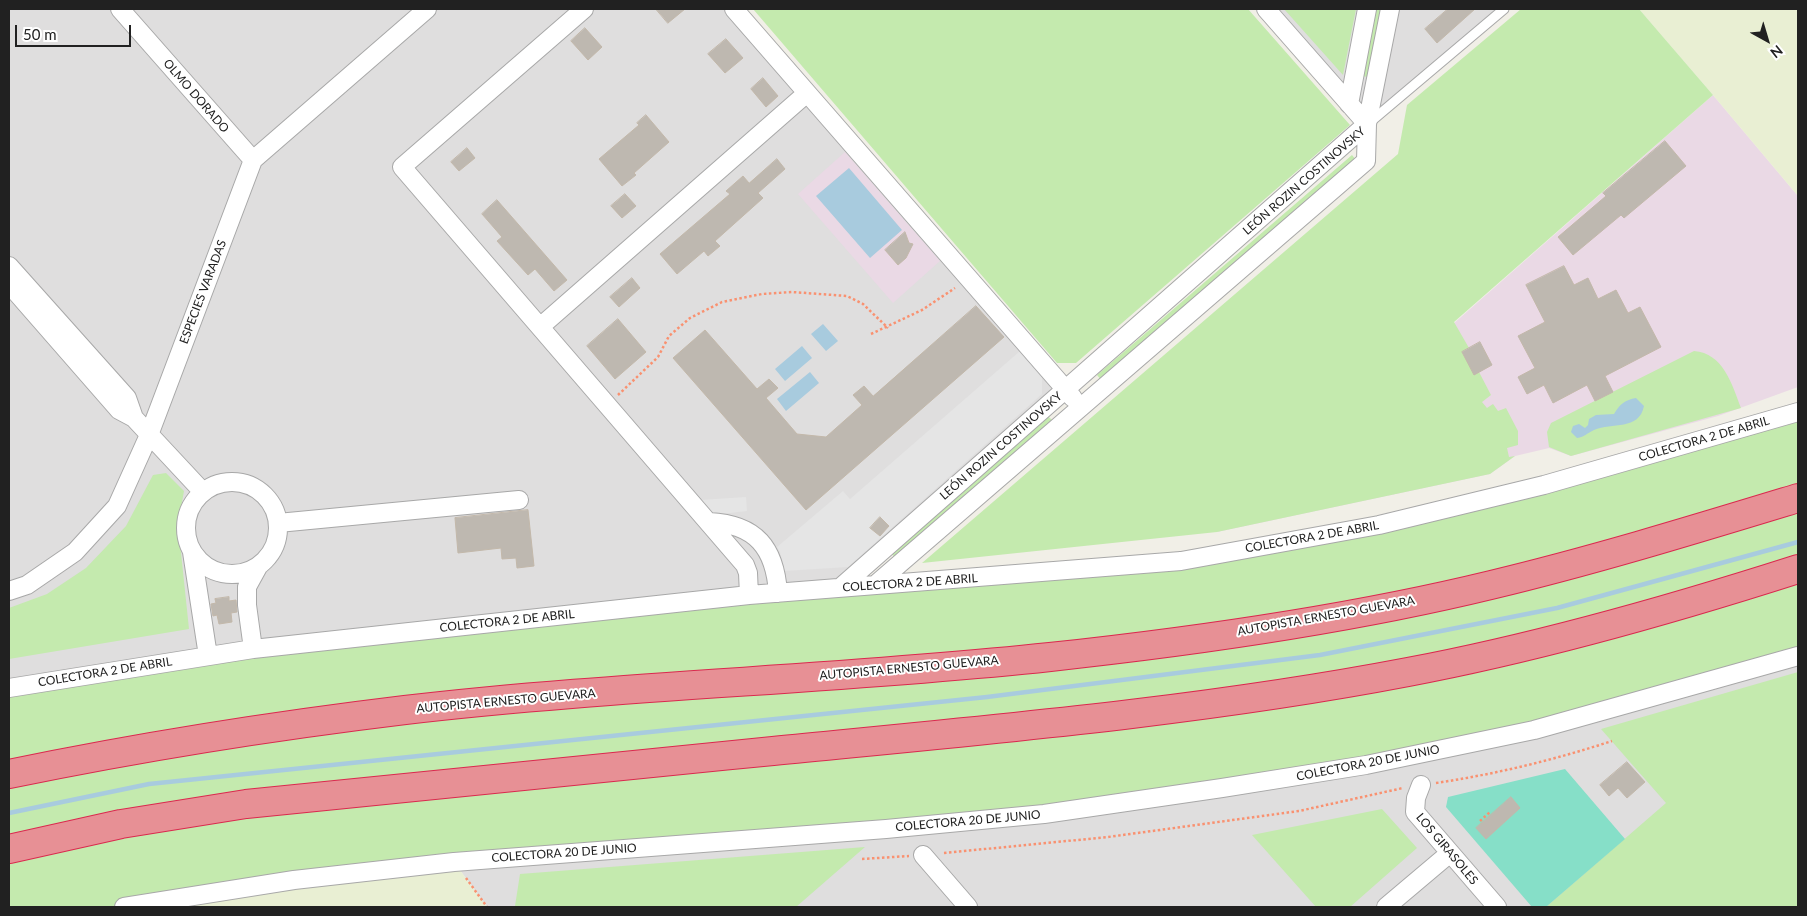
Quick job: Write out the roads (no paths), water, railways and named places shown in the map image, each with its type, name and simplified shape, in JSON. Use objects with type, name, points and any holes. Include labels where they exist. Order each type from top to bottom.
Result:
[{"type":"highway","name":"AUTOPISTA ERNESTO GUEVARA","points":[[9,774],[103,755],[244,731],[408,710],[1047,657],[1316,621],[1488,586],[1657,542],[1798,498]]},
{"type":"highway","points":[[9,849],[120,824],[246,804],[1073,722],[1229,702],[1410,672],[1589,632],[1697,602],[1798,569]]},
{"type":"street","name":"OLMO DORADO","points":[[120,9],[253,160]]},
{"type":"street","name":"ESPECIES VARADAS","points":[[9,591],[27,585],[75,552],[117,506],[150,435],[253,160],[427,9]]},
{"type":"street","points":[[584,9],[402,167],[709,522],[747,569],[749,595]]},
{"type":"street","points":[[734,9],[1081,407]]},
{"type":"street","points":[[1266,9],[1367,124]]},
{"type":"street","points":[[1349,104],[1367,9]]},
{"type":"street","points":[[1367,124],[1390,9]]},
{"type":"street","points":[[540,327],[807,93]]},
{"type":"street","name":"LEÓN ROZIN COSTINOVSKY","points":[[841,587],[1367,124]]},
{"type":"street","name":"LEÓN ROZIN COSTINOVSKY","points":[[875,585],[1366,161],[1367,124]]},
{"type":"street","points":[[9,266],[126,398],[134,418]]},
{"type":"street","points":[[9,284],[119,410],[134,418],[203,492]]},
{"type":"street","name":"COLECTORA 2 DE ABRIL","points":[[9,688],[253,649],[749,595],[1181,561],[1378,525],[1544,485],[1798,412]]},
{"type":"street","points":[[208,656],[192,552],[186,537],[186,520],[192,504],[203,492],[215,484],[243,483],[256,488],[267,497],[275,509],[278,523],[274,548],[258,567],[247,587],[247,605],[253,649]]},
{"type":"street","points":[[278,523],[519,500]]},
{"type":"street","points":[[709,522],[730,523],[749,531],[775,563],[778,593]]},
{"type":"street","points":[[192,552],[208,568],[229,575],[244,573],[258,567]]},
{"type":"street","name":"COLECTORA 20 DE JUNIO","points":[[124,907],[294,880],[454,862],[886,829],[1044,814],[1222,788],[1366,765],[1534,730],[1798,656]]},
{"type":"street","name":"LOS GIRASOLES","points":[[1421,785],[1416,798],[1415,812],[1497,907]]},
{"type":"street","points":[[1386,907],[1450,852]]},
{"type":"street","points":[[923,855],[968,907]]},
{"type":"lane","points":[[1367,124],[1504,9]]},
{"type":"water","points":[[849,168],[902,230],[870,258],[816,196]]},
{"type":"water","points":[[823,324],[838,341],[826,351],[811,334]]},
{"type":"water","points":[[802,346],[812,358],[785,381],[775,369]]},
{"type":"water","points":[[810,372],[819,383],[786,411],[777,399]]},
{"type":"water","points":[[1636,398],[1644,406],[1637,419],[1624,424],[1594,430],[1577,438],[1571,432],[1573,426],[1579,424],[1585,428],[1588,425],[1589,419],[1596,415],[1614,414],[1623,403]]},
{"type":"waterway","points":[[9,813],[149,784],[987,697],[1320,655],[1557,608],[1798,542]]}]
